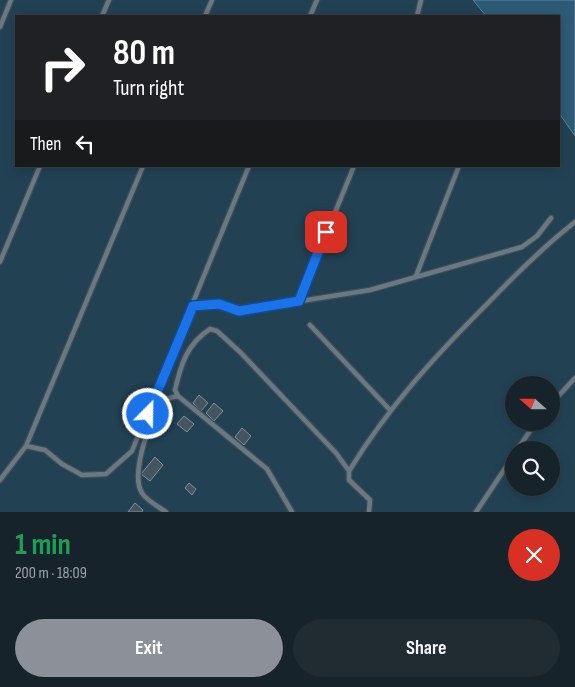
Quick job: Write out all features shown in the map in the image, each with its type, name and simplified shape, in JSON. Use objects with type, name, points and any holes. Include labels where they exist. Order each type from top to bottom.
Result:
[{"type":"lane","points":[[0,27],[11,0]]},
{"type":"lane","points":[[102,15],[109,0]]},
{"type":"lane","points":[[205,15],[212,0]]},
{"type":"lane","points":[[310,15],[317,0]]},
{"type":"lane","points":[[417,15],[421,0]]},
{"type":"lane","points":[[0,262],[40,167]]},
{"type":"lane","points":[[0,480],[26,446],[143,167]]},
{"type":"lane","points":[[26,446],[45,450],[62,464],[82,475],[106,474],[132,451],[249,167]]},
{"type":"lane","points":[[299,301],[354,167]]},
{"type":"lane","points":[[416,276],[459,167]]},
{"type":"lane","points":[[193,306],[219,304],[239,311],[370,290],[522,247],[537,236],[551,218]]},
{"type":"lane","points":[[349,472],[390,410],[426,366],[524,266],[575,222]]},
{"type":"lane","points":[[310,325],[390,410]]},
{"type":"lane","points":[[292,512],[267,469],[178,396],[174,390],[179,371],[189,349],[196,338],[210,329],[217,331],[336,452],[349,472],[349,480],[370,500],[368,512]]},
{"type":"lane","points":[[560,394],[575,378]]},
{"type":"lane","points":[[166,512],[142,493],[139,483],[142,446],[156,410],[165,399],[178,396]]},
{"type":"lane","points":[[476,512],[505,468]]},
{"type":"shaded area","points":[[0,0],[473,0],[485,15],[15,15],[15,167],[560,167],[560,114],[575,136],[575,512],[0,512]]},
{"type":"shaded area","points":[[473,0],[575,0],[575,136],[560,114],[560,15],[485,15]]},
{"type":"building","points":[[199,395],[208,403],[201,411],[193,403]]},
{"type":"building","points":[[214,403],[223,411],[214,421],[206,413]]},
{"type":"building","points":[[184,416],[194,424],[187,432],[177,424]]},
{"type":"building","points":[[242,428],[251,436],[244,445],[235,437]]},
{"type":"building","points":[[155,457],[163,465],[150,481],[141,474]]},
{"type":"building","points":[[189,483],[196,489],[192,495],[185,488]]},
{"type":"building","points":[[135,503],[143,510],[142,512],[128,512]]},
{"type":"route","points":[[148,414],[193,306],[219,304],[239,311],[299,301],[326,232]]}]
